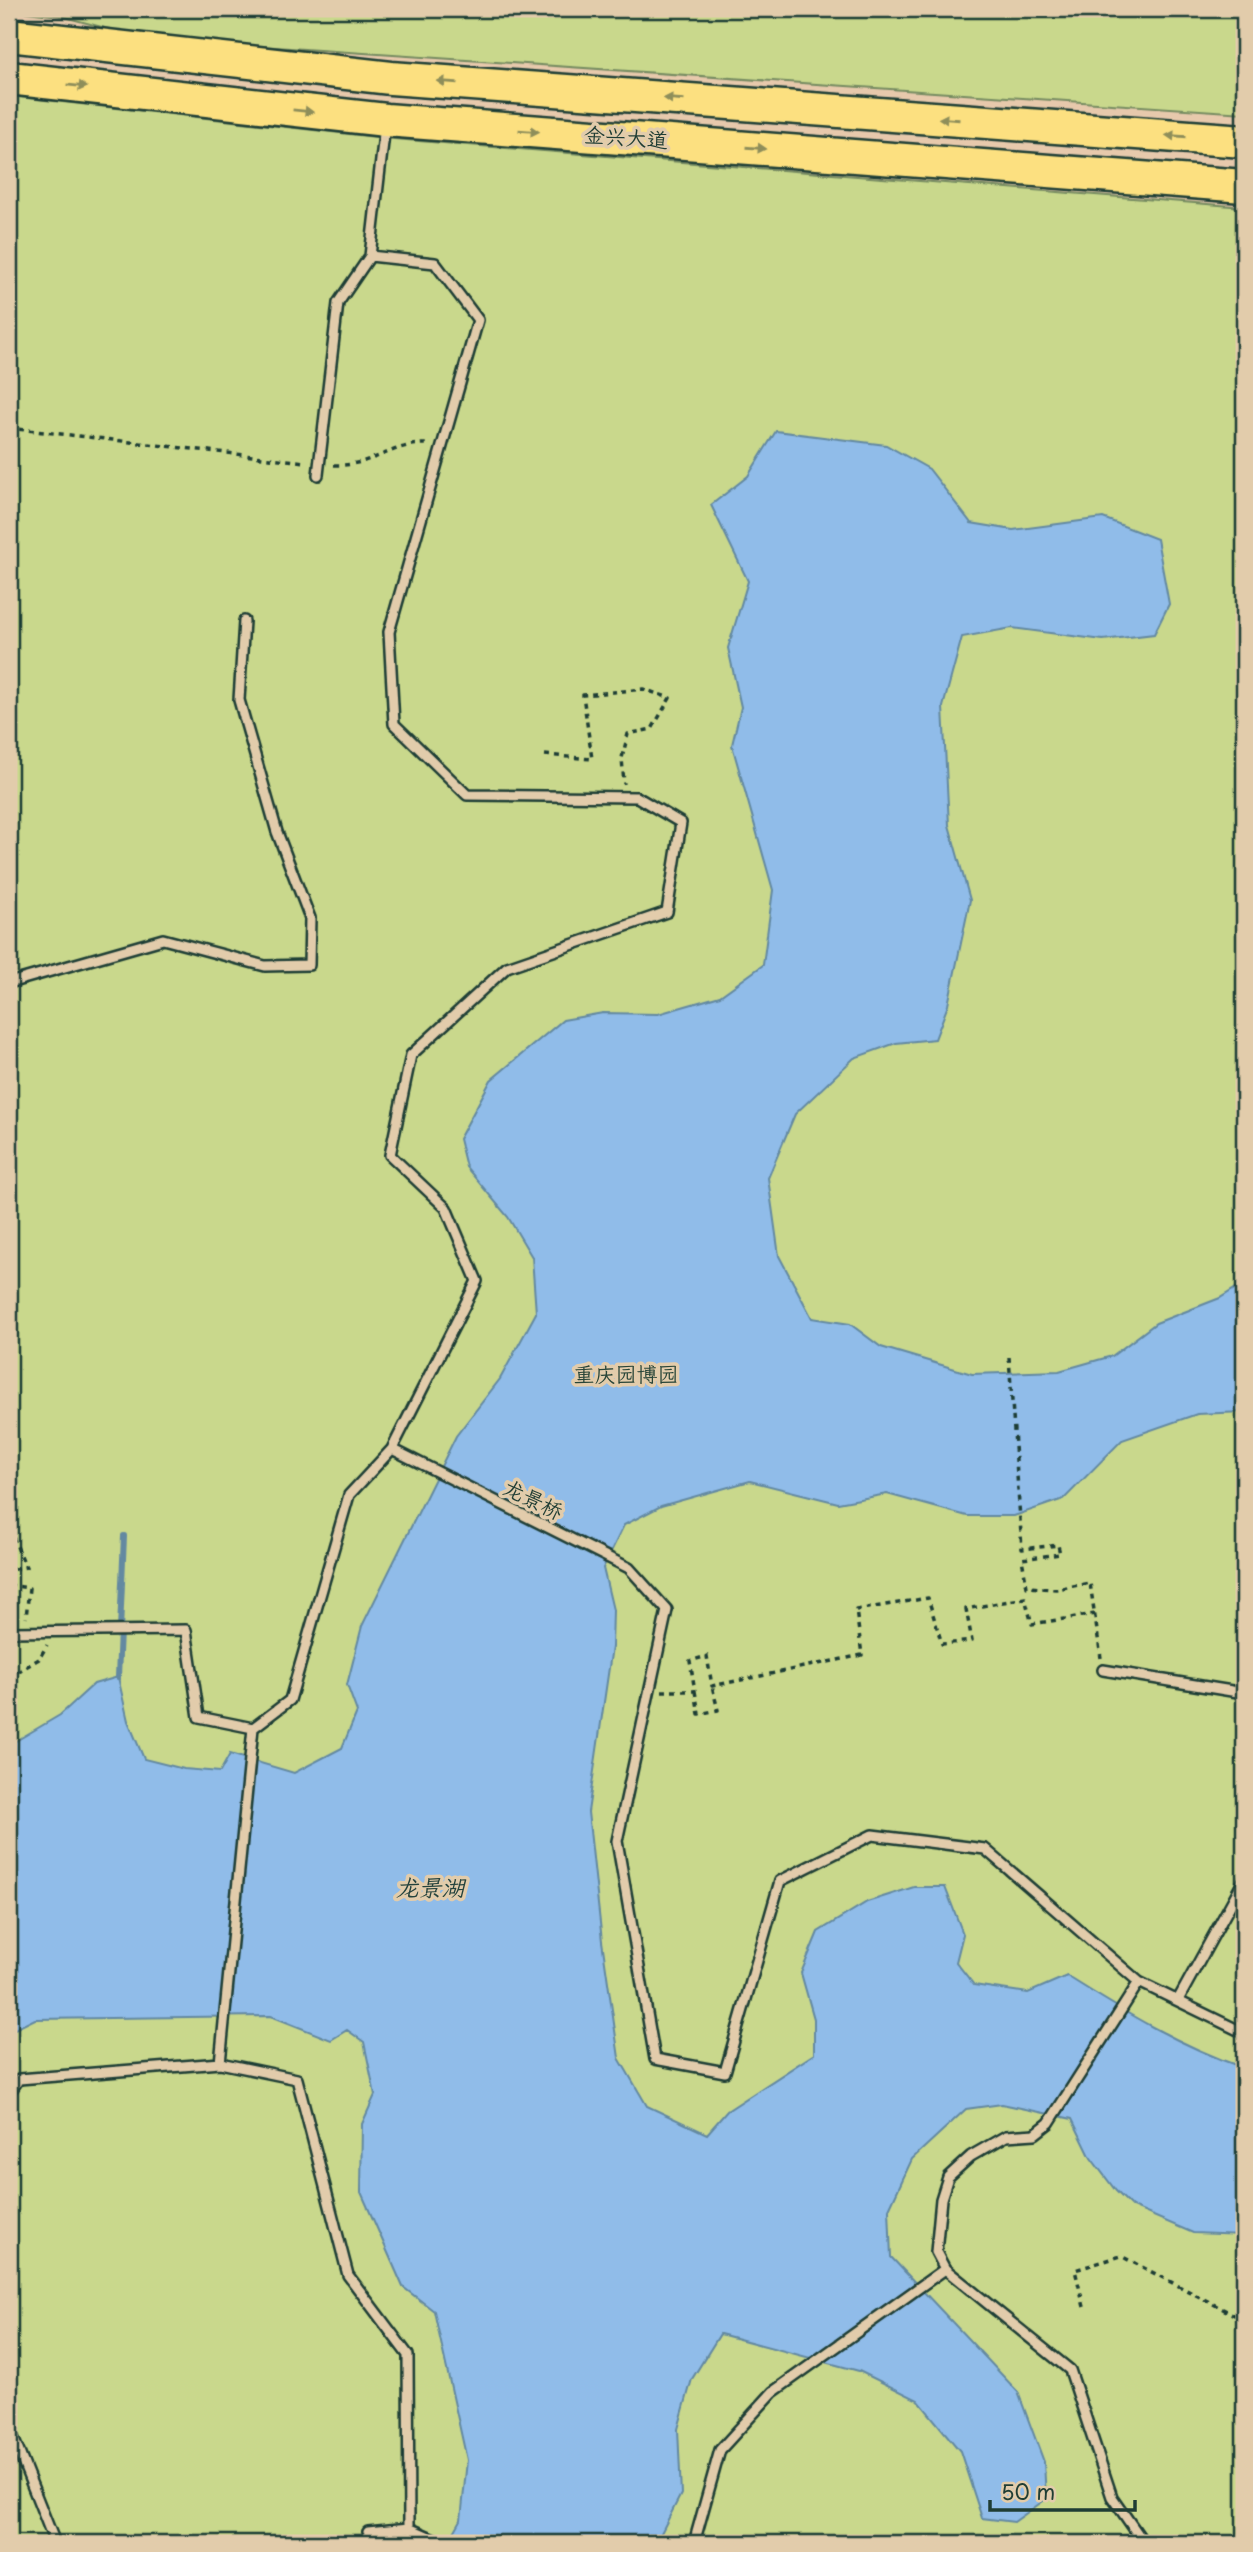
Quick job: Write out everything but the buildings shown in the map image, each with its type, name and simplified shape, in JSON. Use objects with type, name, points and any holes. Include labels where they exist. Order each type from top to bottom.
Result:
[{"type":"highway","name":"金兴大道","points":[[9,35],[391,78],[1244,141]]},
{"type":"highway","name":"金兴大道","points":[[9,78],[386,120],[1244,186]]},
{"type":"lane","points":[[318,475],[338,303],[370,256],[386,120]]},
{"type":"lane","points":[[220,2063],[253,1728],[290,1699],[349,1495],[392,1449],[477,1281],[446,1208],[390,1155],[411,1055],[507,967],[667,912],[681,823],[638,797],[467,795],[394,724],[389,632],[478,320],[435,263],[370,256]]},
{"type":"lane","points":[[9,983],[163,939],[265,965],[309,965],[310,918],[276,832],[239,699],[244,621]]},
{"type":"lane","name":"龙景桥","points":[[392,1449],[629,1568],[667,1610],[650,1691]]},
{"type":"lane","points":[[9,1632],[152,1628],[186,1630],[199,1717],[253,1728]]},
{"type":"lane","points":[[1103,1670],[1244,1693]]},
{"type":"lane","points":[[650,1691],[617,1841],[655,2059],[725,2072],[780,1881],[872,1835],[985,1849],[1139,1982],[1244,2033]]},
{"type":"lane","points":[[1178,2000],[1244,1880]]},
{"type":"lane","points":[[1139,1982],[1049,2123],[1035,2134],[1006,2136],[971,2156],[948,2177],[941,2199],[936,2252],[945,2269],[1070,2370],[1112,2497],[1144,2543]]},
{"type":"lane","points":[[9,2093],[19,2079],[220,2063],[297,2079],[348,2275],[408,2355],[409,2528]]},
{"type":"lane","points":[[694,2543],[720,2450],[773,2392],[945,2269]]},
{"type":"lane","points":[[9,2427],[55,2543]]},
{"type":"lane","points":[[368,2532],[409,2528],[443,2543]]},
{"type":"path","points":[[9,428],[355,466],[411,443],[443,445]]},
{"type":"path","points":[[545,755],[592,759],[583,695],[643,689],[670,698],[652,729],[628,734],[622,758],[625,797]]},
{"type":"path","points":[[9,1296],[13,1302],[9,1306]]},
{"type":"path","points":[[1009,1357],[1022,1549],[1058,1545],[1060,1554],[1022,1559],[1027,1587],[1056,1589],[1090,1583],[1103,1670]]},
{"type":"path","points":[[9,1528],[26,1567],[9,1570]]},
{"type":"path","points":[[9,1585],[29,1588],[25,1632]]},
{"type":"path","points":[[712,1686],[862,1655],[856,1610],[928,1598],[942,1644],[972,1641],[966,1609],[1025,1598],[1032,1624],[1095,1614]]},
{"type":"path","points":[[9,1677],[39,1659],[56,1631]]},
{"type":"path","points":[[707,1656],[712,1686],[718,1710],[699,1714],[691,1661],[707,1656]]},
{"type":"path","points":[[650,1691],[695,1691]]},
{"type":"path","points":[[1084,2307],[1075,2270],[1121,2256],[1244,2320]]},
{"type":"green space","points":[[1244,9],[1244,113],[142,38],[61,16],[9,10]]},
{"type":"green space","name":"重庆园博园","points":[[9,96],[394,139],[1244,207],[1244,2543],[9,2543]]},
{"type":"water","name":"龙景湖","points":[[776,431],[886,445],[929,469],[971,523],[1013,530],[1103,518],[1157,539],[1169,604],[1154,634],[1103,640],[1012,628],[962,637],[943,707],[949,825],[970,900],[948,1005],[935,1039],[896,1043],[854,1058],[795,1114],[768,1178],[779,1256],[812,1318],[850,1324],[881,1347],[972,1374],[1059,1371],[1112,1356],[1156,1323],[1220,1298],[1244,1283],[1244,1412],[1197,1414],[1122,1440],[1064,1499],[1014,1516],[967,1516],[887,1494],[838,1503],[750,1481],[661,1506],[624,1525],[603,1568],[613,1610],[612,1647],[588,1812],[602,1941],[619,2058],[647,2106],[707,2134],[727,2111],[814,2054],[814,2019],[801,1973],[818,1932],[867,1902],[914,1887],[945,1887],[963,1934],[956,1962],[974,1985],[1028,1993],[1067,1976],[1175,2039],[1244,2068],[1244,2235],[1193,2233],[1132,2207],[1091,2158],[1072,2119],[1002,2104],[966,2109],[912,2159],[889,2209],[891,2257],[1018,2392],[1044,2462],[1046,2499],[1014,2522],[982,2518],[960,2451],[918,2400],[859,2371],[720,2334],[692,2379],[678,2429],[681,2494],[656,2543],[448,2543],[461,2520],[467,2460],[434,2311],[403,2287],[361,2192],[362,2124],[375,2095],[364,2042],[347,2030],[331,2040],[271,2016],[35,2019],[9,2032],[9,1745],[60,1715],[94,1684],[118,1677],[128,1721],[144,1759],[184,1769],[220,1772],[230,1754],[294,1773],[342,1748],[357,1712],[347,1685],[362,1626],[456,1436],[500,1379],[536,1313],[532,1257],[508,1217],[466,1167],[459,1139],[491,1080],[563,1020],[603,1013],[658,1014],[720,996],[763,965],[773,890],[732,745],[741,707],[728,648],[748,581],[711,505],[748,476]]},
{"type":"waterway","points":[[118,1677],[124,1536]]}]
